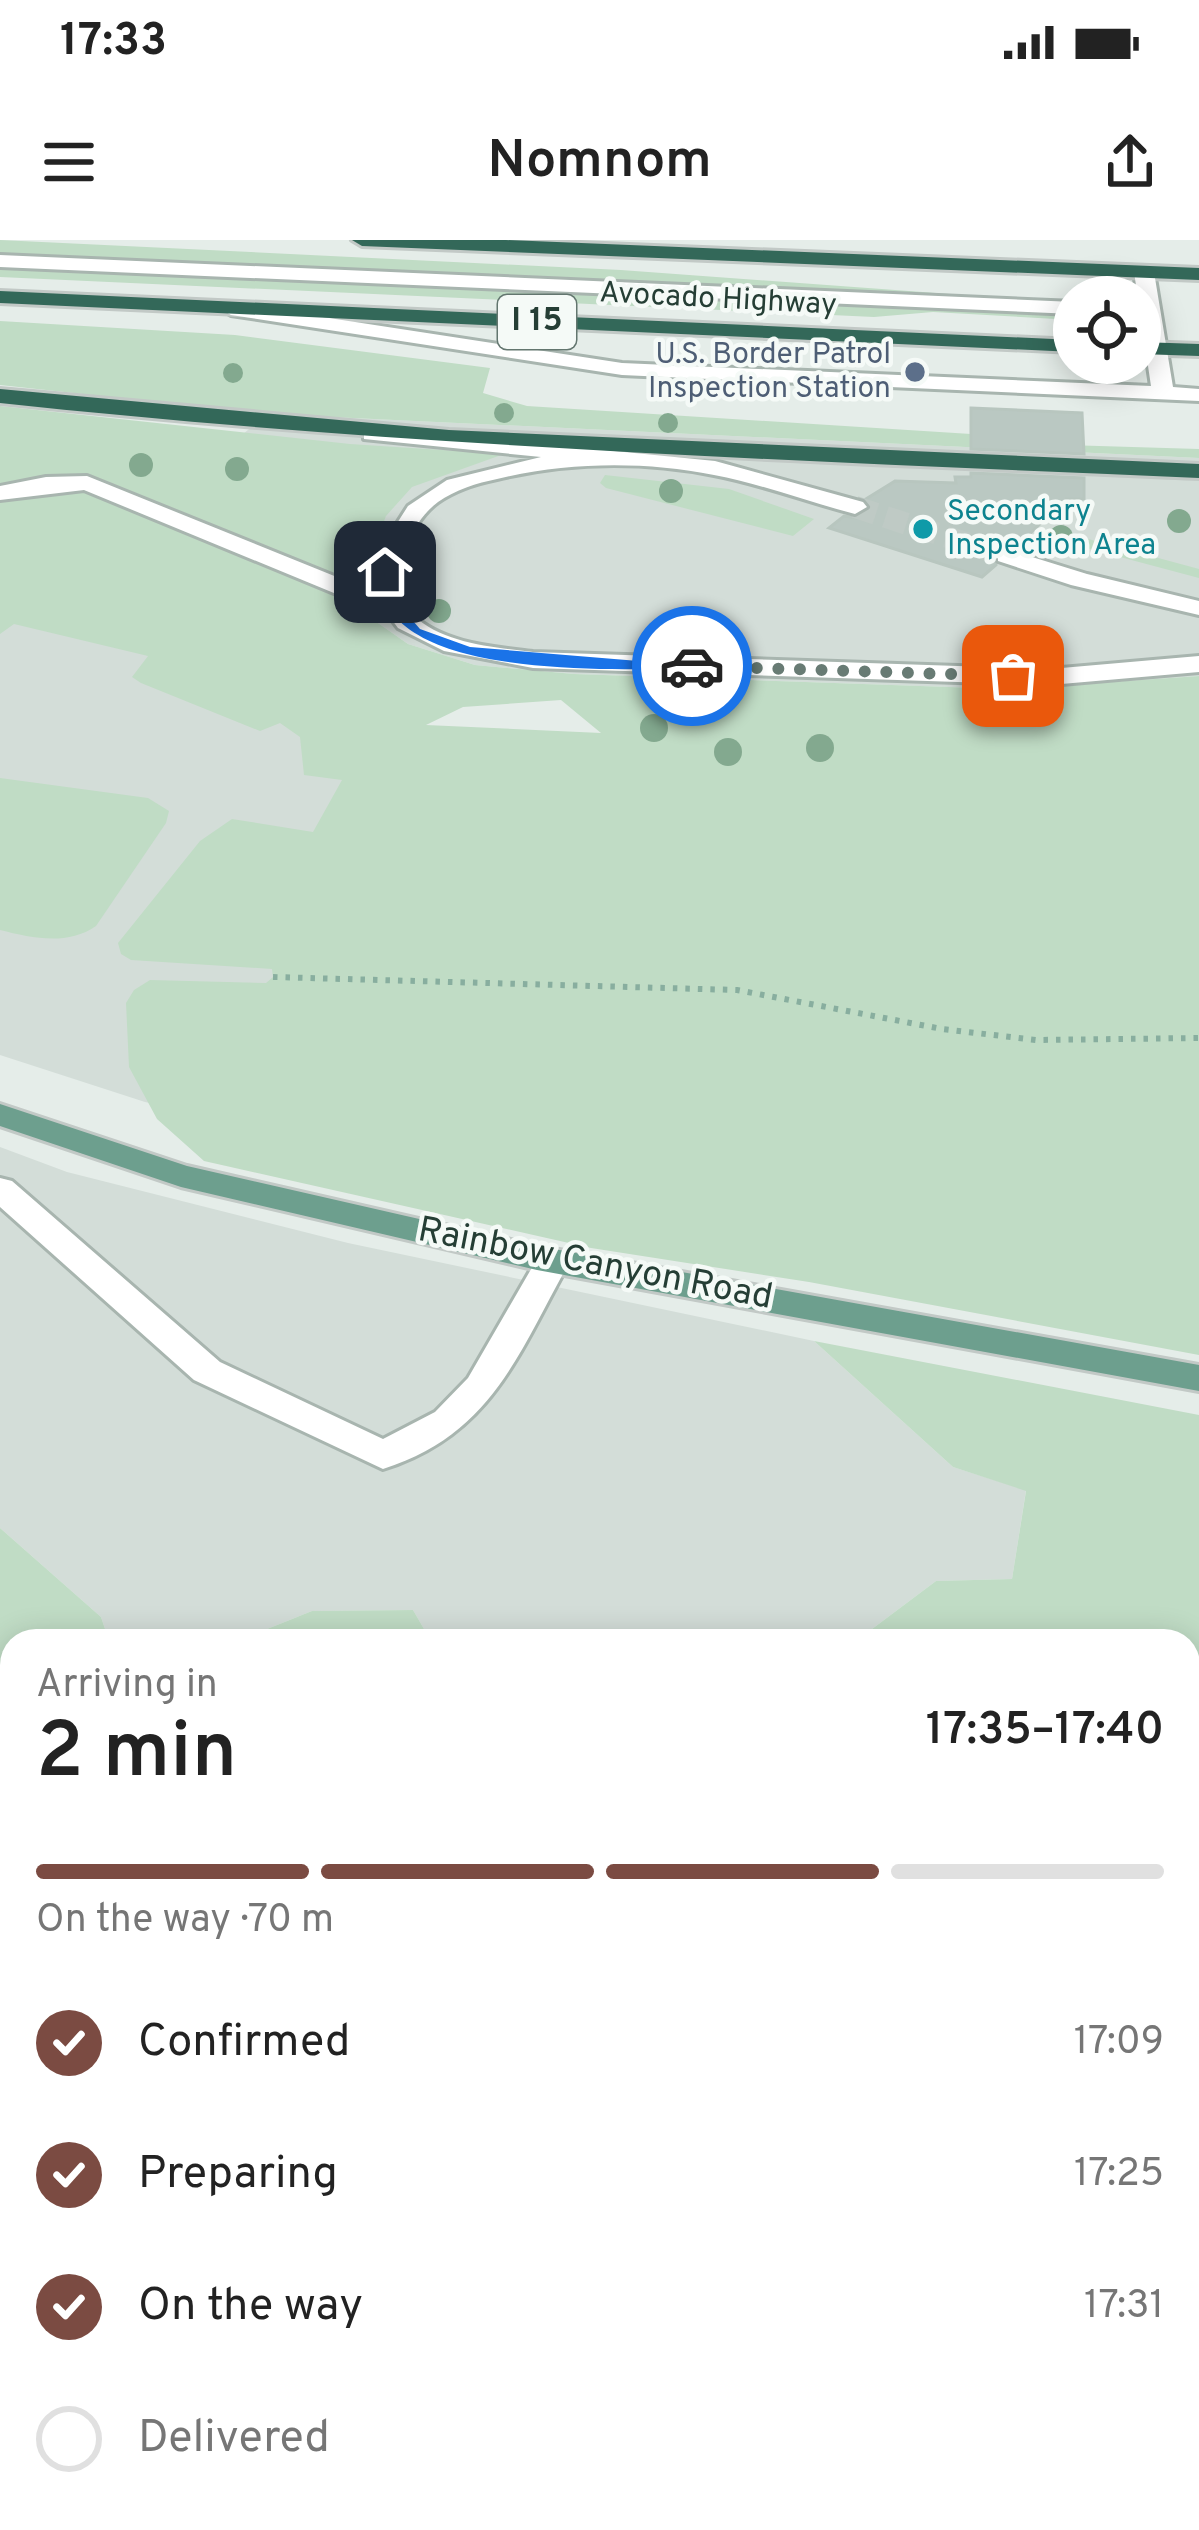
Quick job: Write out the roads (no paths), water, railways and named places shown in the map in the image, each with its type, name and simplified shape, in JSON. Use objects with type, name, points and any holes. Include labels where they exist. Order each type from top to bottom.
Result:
[{"type":"highway","name":"Avocado Highway","points":[[362,240],[1199,274]]},
{"type":"highway","name":"Avocado Highway","points":[[0,297],[1053,345]]},
{"type":"highway","points":[[1161,349],[1199,350]]},
{"type":"highway","points":[[0,396],[203,421],[372,434],[1199,471]]},
{"type":"main road","name":"Rainbow Canyon Road","points":[[0,1115],[181,1176],[553,1261],[1199,1378]]},
{"type":"street","points":[[0,261],[1053,307]]},
{"type":"street","points":[[1144,272],[1144,276]]},
{"type":"street","points":[[227,308],[622,369],[1199,395]]},
{"type":"street","points":[[1160,384],[1163,393]]},
{"type":"street","points":[[372,434],[715,468],[840,456]]},
{"type":"street","points":[[590,458],[474,477],[432,496],[403,525],[385,572],[393,606],[415,632],[468,651],[533,660],[1028,676],[1199,664]]},
{"type":"street","points":[[715,468],[855,507]]},
{"type":"street","points":[[0,493],[46,484],[87,483],[355,593]]},
{"type":"street","points":[[1006,556],[1199,608]]},
{"type":"street","points":[[0,1189],[207,1371],[383,1455],[448,1422],[481,1387],[553,1261]]},
{"type":"tunnel","points":[[855,507],[1006,556]]},
{"type":"place","name":"U.S. Border Patrol Inspection Station","points":[[915,372]]},
{"type":"place","name":"Secondary Inspection Area","points":[[923,529]]}]
